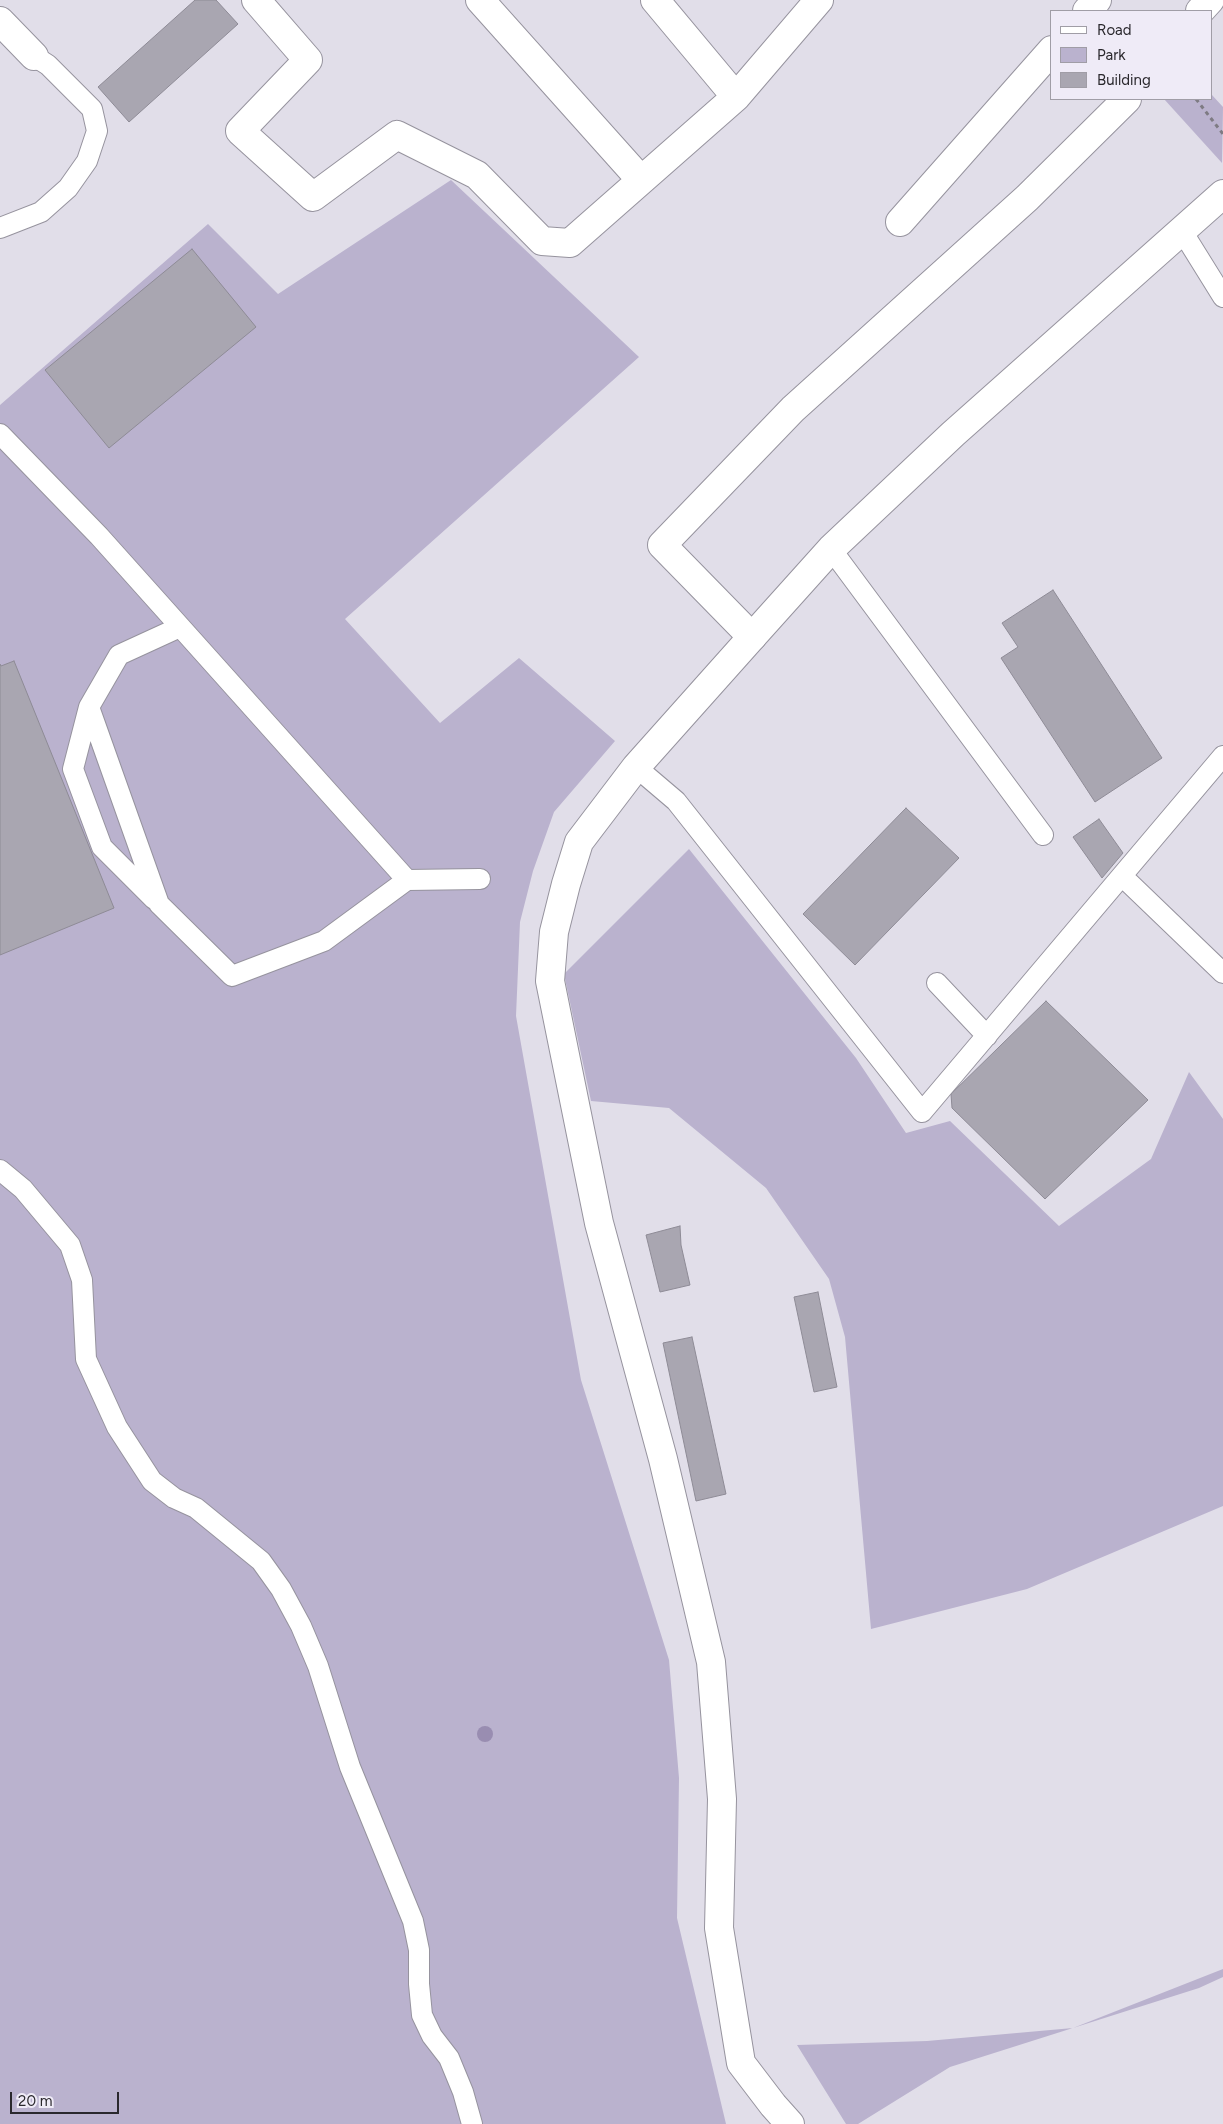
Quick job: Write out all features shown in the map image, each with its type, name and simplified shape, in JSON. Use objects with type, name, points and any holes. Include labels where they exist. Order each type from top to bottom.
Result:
[{"type":"street","points":[[256,0],[308,60],[240,131],[312,197],[397,134],[477,175],[542,241],[570,243],[736,97],[819,0]]},
{"type":"street","points":[[480,0],[641,180]]},
{"type":"street","points":[[655,0],[736,97]]},
{"type":"street","points":[[1088,10],[1097,0]]},
{"type":"street","points":[[1201,10],[1210,0]]},
{"type":"street","points":[[0,21],[34,56]]},
{"type":"street","points":[[900,222],[1050,52]]},
{"type":"street","points":[[752,636],[662,545],[793,409],[1027,198],[1126,100]]},
{"type":"street","points":[[790,2124],[773,2106],[742,2063],[719,1928],[722,1799],[711,1662],[663,1459],[599,1223],[550,981],[554,932],[579,842],[636,766],[752,636],[832,549],[953,434],[1223,194]]},
{"type":"lane","points":[[0,228],[41,212],[68,188],[87,161],[97,131],[92,109],[48,65],[34,56]]},
{"type":"lane","points":[[1182,232],[1223,297]]},
{"type":"lane","points":[[0,434],[99,536],[407,880]]},
{"type":"lane","points":[[832,549],[1043,835]]},
{"type":"lane","points":[[180,627],[119,655],[90,707],[73,769],[102,847],[232,976],[324,941],[407,880],[480,879]]},
{"type":"lane","points":[[90,707],[159,904]]},
{"type":"lane","points":[[636,766],[676,801],[922,1112],[1223,756]]},
{"type":"lane","points":[[1122,876],[1223,973]]},
{"type":"lane","points":[[937,983],[987,1036]]},
{"type":"lane","points":[[0,1170],[23,1189],[70,1245],[82,1280],[86,1359],[118,1428],[152,1481],[174,1498],[196,1508],[261,1560],[282,1589],[301,1626],[318,1666],[350,1767],[413,1921],[419,1950],[419,1984],[422,2014],[432,2036],[449,2058],[463,2092],[472,2124]]},
{"type":"path","points":[[1197,100],[1223,134]]},
{"type":"green space","points":[[1213,96],[1223,107],[1222,163],[1165,100],[1213,100]]},
{"type":"green space","points":[[451,180],[639,357],[345,619],[440,723],[519,658],[615,741],[554,812],[533,871],[520,922],[516,1016],[581,1380],[669,1660],[679,1778],[677,1918],[726,2124],[0,2124],[0,405],[208,224],[278,294]]},
{"type":"green space","points":[[689,849],[856,1058],[906,1133],[950,1121],[1059,1226],[1151,1159],[1189,1072],[1223,1119],[1223,1506],[1027,1589],[871,1629],[845,1337],[829,1279],[766,1188],[669,1108],[591,1101],[564,974]]},
{"type":"green space","points":[[1223,1969],[1223,1977],[1199,1988],[1073,2028]]},
{"type":"green space","points":[[1073,2028],[950,2067],[858,2124],[846,2124],[797,2045],[927,2041]]},
{"type":"building","points":[[195,0],[216,0],[238,24],[129,122],[98,87]]},
{"type":"building","points":[[192,249],[256,327],[109,448],[45,370]]},
{"type":"building","points":[[1053,590],[1162,758],[1095,802],[1001,658],[1018,647],[1002,623]]},
{"type":"building","points":[[14,661],[114,908],[0,955],[0,664],[1,666]]},
{"type":"building","points":[[906,808],[959,858],[855,965],[803,914]]},
{"type":"building","points":[[1099,819],[1123,853],[1102,878],[1073,837]]},
{"type":"building","points":[[1046,1001],[1148,1100],[1045,1199],[952,1108],[951,1094]]},
{"type":"building","points":[[680,1226],[681,1245],[690,1285],[660,1292],[646,1235]]},
{"type":"building","points":[[818,1292],[837,1387],[814,1392],[794,1297]]},
{"type":"building","points":[[692,1337],[726,1494],[696,1501],[663,1343]]}]
